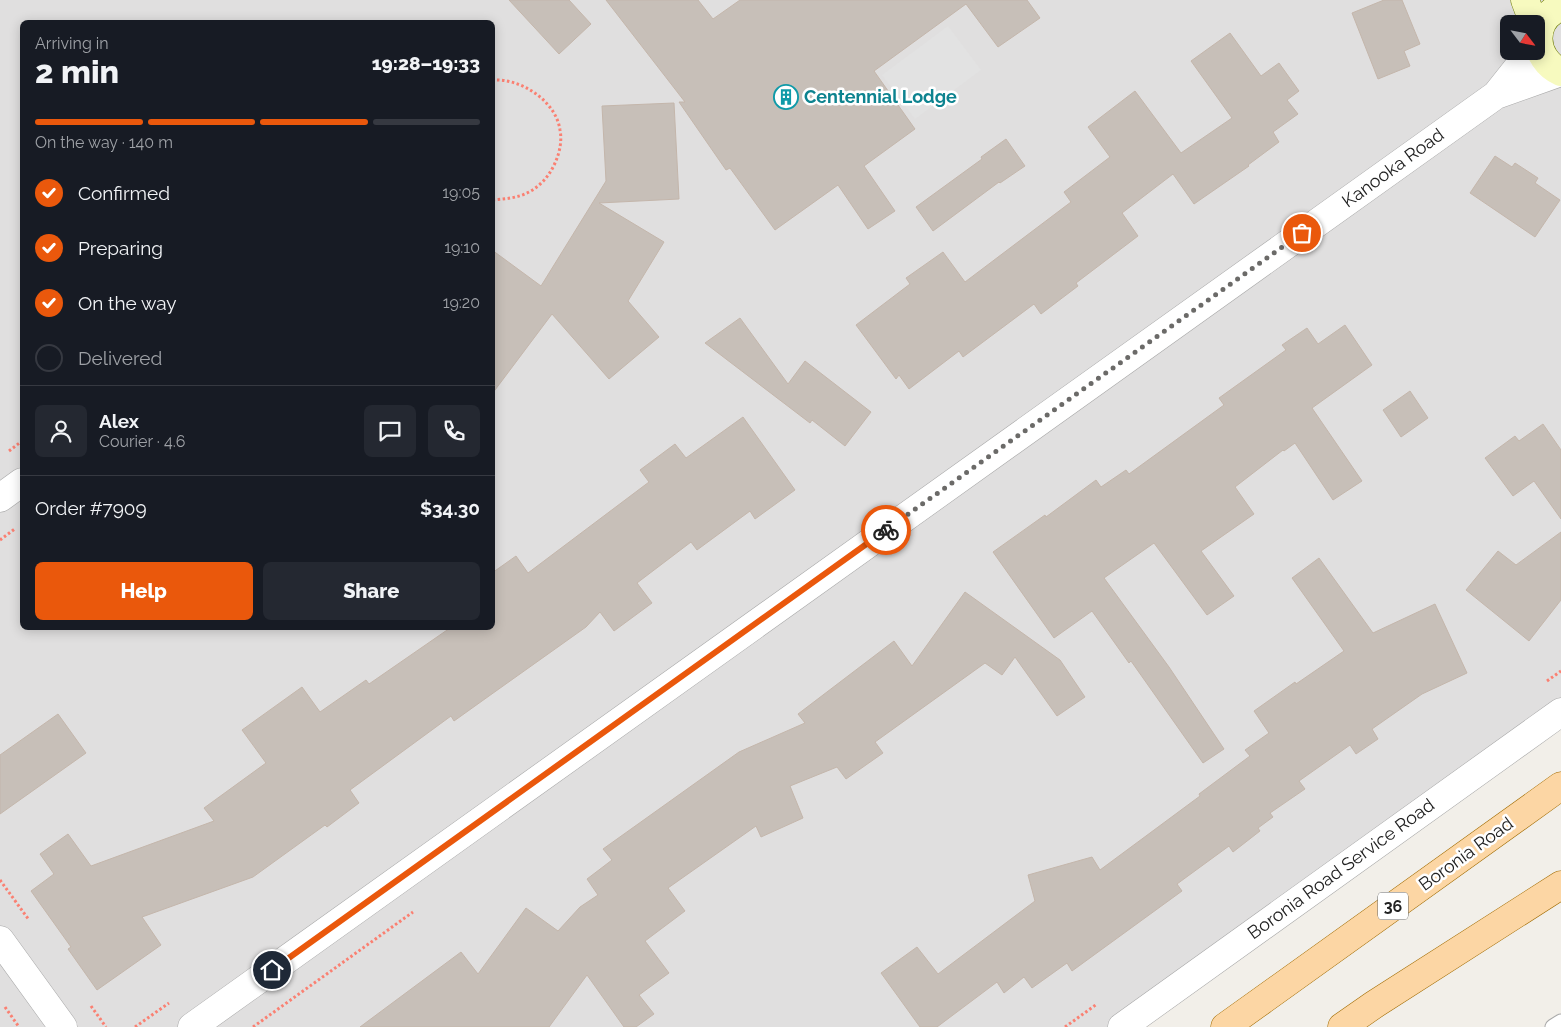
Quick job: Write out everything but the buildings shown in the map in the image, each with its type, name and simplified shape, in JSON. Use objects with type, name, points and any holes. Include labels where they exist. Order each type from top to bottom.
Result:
[{"type":"main road","name":"Boronia Road","points":[[1225,1027],[1561,786]]},
{"type":"main road","points":[[1342,1027],[1561,884]]},
{"type":"street","points":[[1525,0],[1529,15]]},
{"type":"street","points":[[1545,19],[1548,14],[1561,7]]},
{"type":"street","points":[[1545,59],[1553,68],[1561,72]]},
{"type":"street","name":"Kanooka Road","points":[[1496,95],[1521,60]]},
{"type":"street","name":"Kanooka Road","points":[[192,1027],[1496,95],[1561,72]]},
{"type":"street","points":[[0,498],[20,483]]},
{"type":"street","name":"Boronia Road Service Road","points":[[1122,1027],[1561,712]]},
{"type":"street","points":[[0,940],[63,1027]]},
{"type":"lane","points":[[1554,1027],[1561,1022]]},
{"type":"path","points":[[495,80],[502,79],[528,88],[550,107],[560,131],[558,154],[544,180],[532,191],[520,196],[495,200]]},
{"type":"path","points":[[0,540],[20,525]]},
{"type":"path","points":[[0,1000],[20,1027]]},
{"type":"shaded area","points":[[0,0],[1561,0],[1561,711],[1121,1027],[0,1027]]},
{"type":"shaded area","points":[[948,26],[981,70],[915,119],[882,75]]},
{"type":"way so far","points":[[886,530],[1302,233]]},
{"type":"place","name":"Centennial Lodge","points":[[786,97]]},
{"type":"route","points":[[272,970],[886,530]]}]
